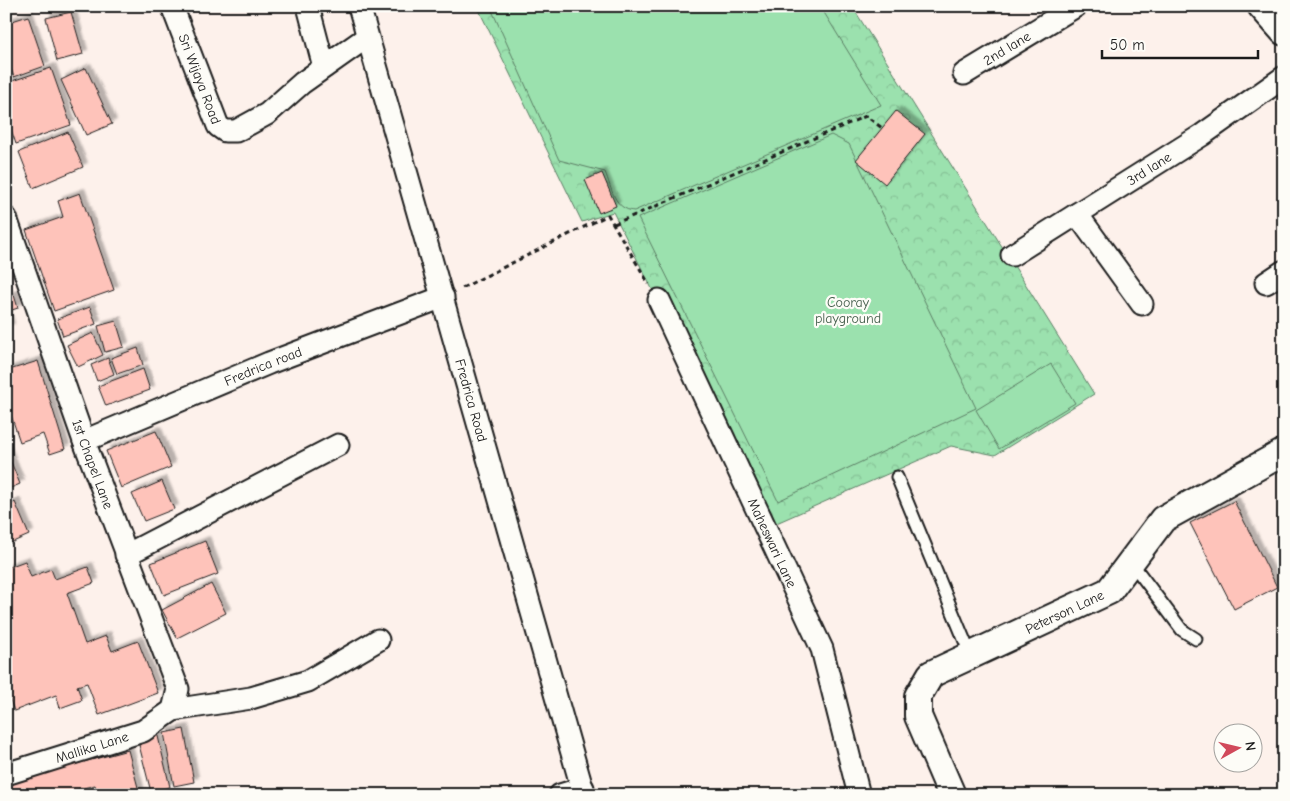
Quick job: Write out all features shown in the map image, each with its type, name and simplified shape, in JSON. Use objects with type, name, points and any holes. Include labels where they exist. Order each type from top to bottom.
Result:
[{"type":"street","name":"Sri Wijaya Road","points":[[172,6],[218,126],[225,131],[236,131],[267,114],[324,67]]},
{"type":"street","points":[[308,6],[324,67],[367,36]]},
{"type":"street","name":"Fredrica Road","points":[[359,6],[583,791]]},
{"type":"street","name":"2nd lane","points":[[964,74],[1076,6]]},
{"type":"street","points":[[1262,6],[1284,32]]},
{"type":"street","name":"3rd lane","points":[[1012,255],[1202,135],[1284,77]]},
{"type":"street","points":[[1077,214],[1142,304]]},
{"type":"street","name":"1st Chapel Lane","points":[[6,218],[84,441],[178,689],[173,710]]},
{"type":"street","points":[[1266,284],[1284,271]]},
{"type":"street","name":"Fredrica road","points":[[84,441],[269,363],[443,297]]},
{"type":"street","name":"Maheswari Lane","points":[[659,300],[822,649],[859,795]]},
{"type":"street","points":[[126,555],[338,445]]},
{"type":"street","name":"Peterson Lane","points":[[952,795],[918,716],[918,696],[931,674],[1109,591],[1164,519],[1284,452]]},
{"type":"street","points":[[173,710],[251,698],[308,681],[378,640]]},
{"type":"street","name":"Mallika Lane","points":[[6,774],[143,731],[173,710]]},
{"type":"street","points":[[560,795],[583,791]]},
{"type":"lane","points":[[897,478],[971,656]]},
{"type":"lane","points":[[1131,562],[1182,630],[1196,639]]},
{"type":"path","points":[[614,224],[866,116],[882,128]]},
{"type":"path","points":[[443,297],[608,215],[659,300]]},
{"type":"green space","name":"Cooray playground","points":[[477,6],[852,6],[1094,394],[995,455],[951,446],[772,525],[613,212],[582,222]]},
{"type":"green space","points":[[490,6],[820,6],[881,105],[634,211],[627,209],[618,202],[605,172],[559,160]]},
{"type":"green space","points":[[831,135],[849,144],[976,408],[778,501],[638,218]]},
{"type":"green space","points":[[1051,364],[1075,403],[999,449],[976,410]]},
{"type":"building","points":[[6,6],[19,6],[6,11]]},
{"type":"building","points":[[71,12],[83,54],[57,61],[46,18]]},
{"type":"building","points":[[28,16],[45,66],[14,77],[6,56],[6,23]]},
{"type":"building","points":[[51,68],[71,125],[16,144],[6,115],[6,83]]},
{"type":"building","points":[[86,68],[112,124],[86,135],[61,80]]},
{"type":"building","points":[[896,111],[925,134],[885,184],[856,160]]},
{"type":"building","points":[[68,132],[83,167],[33,188],[19,152]]},
{"type":"building","points":[[602,173],[616,206],[599,213],[585,180]]},
{"type":"building","points":[[80,193],[114,290],[54,311],[26,230],[63,217],[58,201]]},
{"type":"building","points":[[14,295],[18,308],[6,312],[6,297]]},
{"type":"building","points":[[90,307],[96,324],[63,336],[57,319]]},
{"type":"building","points":[[6,313],[10,328],[6,329]]},
{"type":"building","points":[[116,321],[124,347],[105,352],[98,326]]},
{"type":"building","points":[[93,333],[103,355],[78,367],[67,345]]},
{"type":"building","points":[[138,348],[143,365],[117,374],[111,358]]},
{"type":"building","points":[[108,358],[114,374],[97,381],[91,365]]},
{"type":"building","points":[[38,361],[65,449],[50,454],[43,434],[20,442],[6,400],[6,371]]},
{"type":"building","points":[[143,369],[150,390],[106,406],[98,386]]},
{"type":"building","points":[[156,431],[171,467],[121,488],[106,451]]},
{"type":"building","points":[[6,450],[20,484],[6,490]]},
{"type":"building","points":[[162,481],[174,509],[144,521],[132,494]]},
{"type":"building","points":[[1234,501],[1277,587],[1234,609],[1190,523]]},
{"type":"building","points":[[15,502],[29,535],[6,545],[6,507]]},
{"type":"building","points":[[205,541],[218,574],[164,595],[151,563]]},
{"type":"building","points":[[25,561],[31,577],[51,569],[55,579],[88,567],[94,583],[67,593],[85,644],[106,636],[112,651],[138,641],[158,693],[99,715],[87,683],[77,686],[82,700],[60,708],[56,695],[14,711],[6,689],[6,568]]},
{"type":"building","points":[[211,584],[226,613],[177,638],[162,610]]},
{"type":"building","points":[[184,729],[194,782],[174,786],[164,733]]},
{"type":"building","points":[[157,732],[170,787],[151,792],[137,737]]},
{"type":"building","points":[[128,750],[140,795],[98,795],[95,785],[57,795],[6,795],[6,783]]}]
